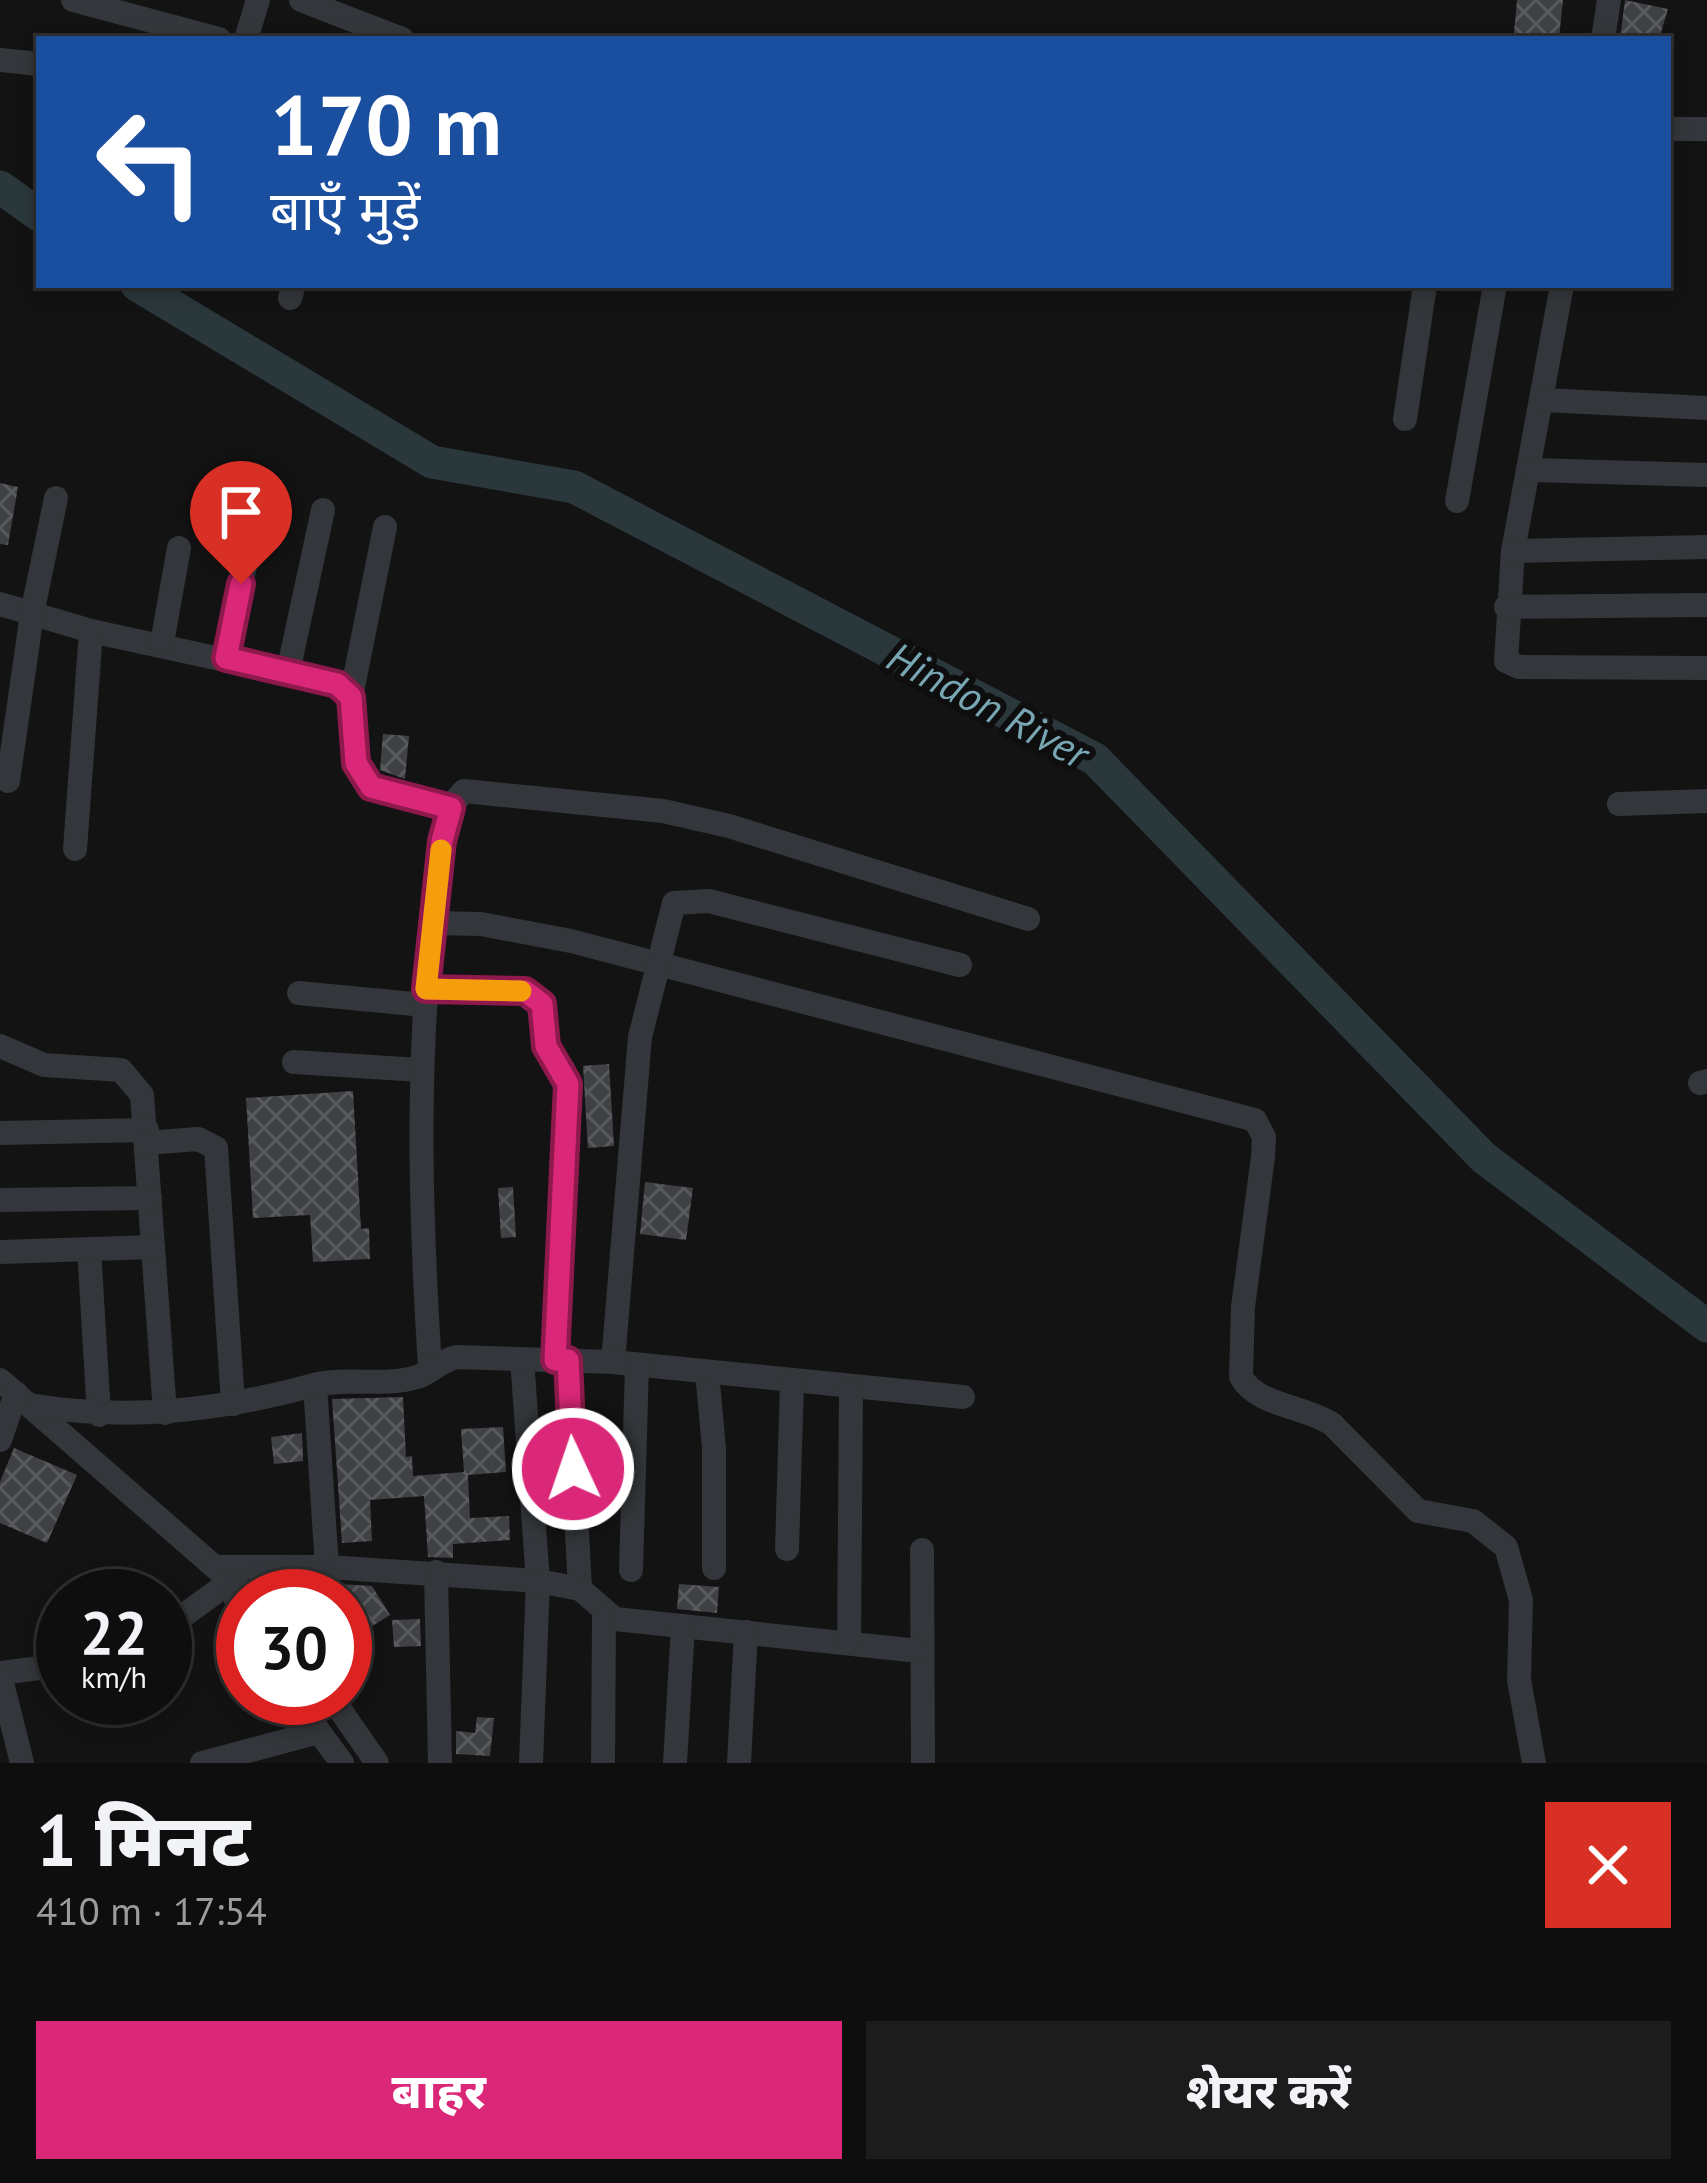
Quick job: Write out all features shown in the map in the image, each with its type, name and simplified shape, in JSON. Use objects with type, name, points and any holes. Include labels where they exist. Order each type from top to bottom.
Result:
[{"type":"street","points":[[74,0],[208,36]]},
{"type":"street","points":[[247,36],[258,0]]},
{"type":"street","points":[[301,0],[394,36]]},
{"type":"street","points":[[1603,36],[1609,0]]},
{"type":"street","points":[[0,60],[36,64]]},
{"type":"street","points":[[1671,129],[1707,130]]},
{"type":"street","points":[[1405,419],[1425,288]]},
{"type":"street","points":[[1457,501],[1494,288]]},
{"type":"street","points":[[1562,288],[1514,551],[1506,608],[1506,661],[1519,667],[1707,668]]},
{"type":"street","points":[[1543,400],[1707,409]]},
{"type":"street","points":[[1531,470],[1707,475]]},
{"type":"street","points":[[8,781],[32,614],[56,498]]},
{"type":"street","points":[[288,672],[323,510]]},
{"type":"street","points":[[226,658],[257,511]]},
{"type":"street","points":[[385,527],[351,697],[356,763],[371,787],[451,808]]},
{"type":"street","points":[[1514,551],[1707,547]]},
{"type":"street","points":[[162,643],[179,548]]},
{"type":"street","points":[[0,604],[91,631],[337,684],[351,697]]},
{"type":"street","points":[[1506,608],[1707,605]]},
{"type":"street","points":[[75,849],[91,631]]},
{"type":"street","points":[[430,1367],[420,1070],[432,923],[451,808],[464,791],[663,811],[802,846],[1028,919]]},
{"type":"street","points":[[1619,804],[1707,801]]},
{"type":"street","points":[[631,1570],[625,1363],[640,1037],[669,911],[683,900],[709,901],[960,965]]},
{"type":"street","points":[[432,923],[481,924],[658,962],[1244,1113],[1255,1120],[1264,1137],[1263,1157],[1243,1307],[1241,1377],[1257,1395],[1316,1413],[1332,1424],[1418,1511],[1473,1521],[1505,1547],[1521,1600],[1519,1680],[1534,1763]]},
{"type":"street","points":[[298,993],[425,997],[525,991],[542,1004],[546,1046],[563,1070],[569,1112],[561,1360],[580,1589]]},
{"type":"street","points":[[0,1046],[44,1065],[121,1070],[142,1095],[165,1413]]},
{"type":"street","points":[[294,1062],[420,1070]]},
{"type":"street","points":[[0,1133],[198,1139],[216,1148],[233,1404]]},
{"type":"street","points":[[0,1200],[151,1198]]},
{"type":"street","points":[[0,1252],[154,1247]]},
{"type":"street","points":[[89,1249],[99,1415]]},
{"type":"street","points":[[15,1393],[99,1415],[165,1413],[295,1394],[314,1385],[412,1379],[457,1357],[625,1363],[963,1397]]},
{"type":"street","points":[[522,1359],[538,1581],[531,1763]]},
{"type":"street","points":[[706,1372],[714,1448],[714,1568]]},
{"type":"street","points":[[788,1549],[792,1382]]},
{"type":"street","points":[[314,1385],[327,1567]]},
{"type":"street","points":[[849,1643],[851,1389]]},
{"type":"street","points":[[0,1440],[15,1393]]},
{"type":"street","points":[[15,1393],[218,1569]]},
{"type":"street","points":[[922,1550],[923,1763]]},
{"type":"street","points":[[313,1569],[538,1581],[580,1589],[604,1615],[919,1651]]},
{"type":"street","points":[[436,1572],[440,1763]]},
{"type":"street","points":[[603,1763],[604,1615]]},
{"type":"street","points":[[675,1763],[682,1626]]},
{"type":"street","points":[[740,1763],[746,1632]]},
{"type":"street","points":[[22,1763],[0,1674],[36,1669]]},
{"type":"street","points":[[314,1725],[342,1763]]},
{"type":"street","points":[[351,1725],[377,1763]]},
{"type":"street","points":[[202,1763],[319,1732]]},
{"type":"building","points":[[1517,0],[1563,0],[1559,36],[1514,33]]},
{"type":"building","points":[[1625,0],[1668,9],[1660,36],[1620,36]]},
{"type":"building","points":[[0,483],[18,487],[8,545],[0,544]]},
{"type":"building","points":[[383,734],[409,736],[405,779],[380,770]]},
{"type":"building","points":[[609,1064],[614,1146],[588,1148],[583,1066]]},
{"type":"building","points":[[353,1091],[361,1229],[369,1228],[370,1259],[313,1262],[310,1215],[253,1218],[246,1098]]},
{"type":"building","points":[[645,1182],[693,1188],[686,1240],[640,1234]]},
{"type":"building","points":[[513,1187],[516,1237],[501,1238],[498,1188]]},
{"type":"building","points":[[403,1397],[406,1457],[412,1456],[413,1476],[464,1472],[461,1429],[503,1427],[506,1472],[468,1475],[470,1518],[509,1516],[510,1540],[453,1544],[453,1558],[428,1557],[424,1496],[370,1500],[372,1541],[342,1543],[332,1399]]},
{"type":"building","points":[[302,1433],[303,1461],[274,1464],[271,1437]]},
{"type":"building","points":[[14,1448],[77,1475],[47,1543],[0,1523],[0,1482]]},
{"type":"building","points":[[679,1584],[719,1587],[717,1613],[677,1609]]},
{"type":"building","points":[[372,1586],[390,1615],[372,1626]]},
{"type":"building","points":[[420,1619],[421,1646],[394,1647],[392,1620]]},
{"type":"building","points":[[477,1717],[494,1718],[490,1756],[456,1754],[456,1731],[475,1733]]},
{"type":"waterway","name":"Hindon River","points":[[0,187],[36,213]]},
{"type":"waterway","name":"Hindon River","points":[[142,288],[432,462],[574,487],[1095,759],[1484,1158],[1707,1326]]},
{"type":"slow traffic","points":[[441,850],[426,989],[521,991]]},
{"type":"route","points":[[241,584],[226,658],[337,684],[351,697],[356,763],[371,787],[451,808],[442,841],[426,989],[525,991],[542,1004],[546,1046],[568,1084],[555,1360],[568,1360],[573,1469]]}]
